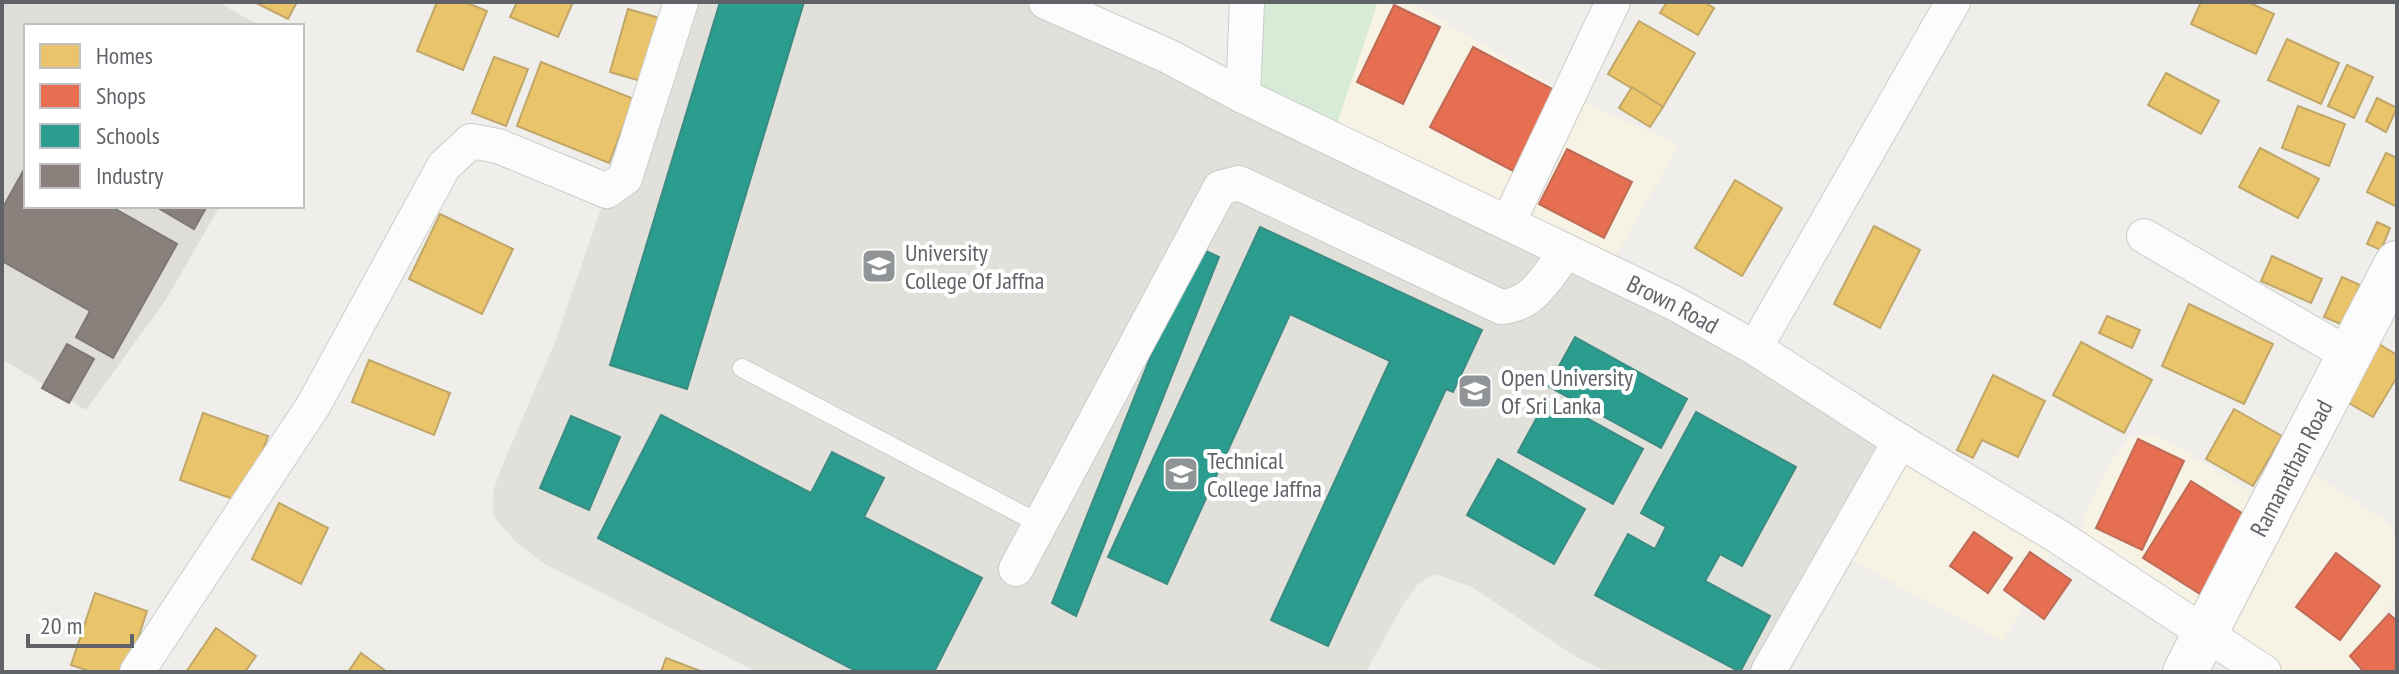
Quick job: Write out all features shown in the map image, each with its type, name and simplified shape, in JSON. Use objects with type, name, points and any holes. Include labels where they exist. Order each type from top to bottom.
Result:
[{"type":"main road","name":"Ramanathan Road","points":[[2185,672],[2203,632],[2397,263]]},
{"type":"street","points":[[137,672],[313,406],[444,166],[471,141],[498,146],[607,191],[625,178],[681,2]]},
{"type":"street","name":"Brown Road","points":[[1046,2],[1168,56],[1243,96],[1508,223],[1755,348],[1900,441],[2059,537],[2264,672]]},
{"type":"street","points":[[1243,96],[1247,2]]},
{"type":"street","points":[[1508,223],[1613,2]]},
{"type":"street","points":[[1755,348],[1953,2]]},
{"type":"street","points":[[1016,569],[1220,188],[1239,183],[1501,307],[1518,306],[1530,298],[1566,252]]},
{"type":"street","points":[[2144,236],[2349,355]]},
{"type":"street","points":[[1768,672],[1900,441]]},
{"type":"lane","points":[[742,368],[1040,524]]},
{"type":"shaded area","points":[[2,2],[218,2],[256,24],[24,24],[24,208],[219,208],[165,301],[86,410],[2,359]]},
{"type":"shaded area","points":[[682,2],[1048,2],[1168,56],[1890,435],[1757,672],[1608,672],[1576,657],[1472,587],[1435,574],[1418,584],[1404,603],[1366,672],[757,672],[545,564],[518,544],[493,516],[493,492],[501,469],[555,342],[607,191]]},
{"type":"shaded area","points":[[1378,2],[1411,2],[1569,95],[1679,145],[1607,271],[1332,138]]},
{"type":"shaded area","points":[[2144,434],[2169,441],[2269,505],[2294,461],[2390,524],[2397,536],[2397,595],[2350,672],[2264,672],[2073,547],[2098,484],[2114,457],[2132,437]]},
{"type":"shaded area","points":[[1890,435],[2059,537],[2003,642],[1830,549]]},
{"type":"green space","points":[[1247,2],[1378,2],[1332,138],[1243,96]]},
{"type":"building: Homes","points":[[254,2],[297,2],[288,19]]},
{"type":"building: Homes","points":[[437,2],[465,2],[487,11],[463,70],[417,51]]},
{"type":"building: Homes","points":[[517,2],[573,2],[558,37],[510,17]]},
{"type":"building: Homes","points":[[1667,2],[1704,2],[1714,8],[1698,35],[1660,13]]},
{"type":"building: Homes","points":[[2201,2],[2248,2],[2274,14],[2256,54],[2191,24]]},
{"type":"building: Homes","points":[[628,9],[663,19],[644,82],[610,72]]},
{"type":"building: Homes","points":[[1639,21],[1695,53],[1663,107],[1608,74]]},
{"type":"building: Homes","points":[[2287,39],[2339,63],[2321,104],[2268,80]]},
{"type":"building: Homes","points":[[494,57],[528,69],[506,126],[472,113]]},
{"type":"building: Homes","points":[[541,62],[634,99],[609,163],[517,126]]},
{"type":"building: Homes","points":[[2347,65],[2373,77],[2354,118],[2328,106]]},
{"type":"building: Homes","points":[[2166,73],[2219,101],[2201,134],[2148,105]]},
{"type":"building: Homes","points":[[1632,87],[1663,107],[1650,127],[1619,108]]},
{"type":"building: Homes","points":[[2377,98],[2397,108],[2386,132],[2366,121]]},
{"type":"building: Homes","points":[[2298,106],[2345,124],[2329,166],[2282,148]]},
{"type":"building: Homes","points":[[2260,148],[2319,179],[2298,218],[2239,187]]},
{"type":"building: Homes","points":[[2386,153],[2397,158],[2397,207],[2367,192]]},
{"type":"building: Homes","points":[[1735,180],[1782,208],[1742,276],[1695,248]]},
{"type":"building: Homes","points":[[440,214],[513,249],[482,314],[409,279]]},
{"type":"building: Homes","points":[[2377,222],[2390,228],[2381,250],[2367,244]]},
{"type":"building: Homes","points":[[1874,226],[1920,250],[1880,328],[1834,304]]},
{"type":"building: Homes","points":[[2272,256],[2322,279],[2311,303],[2261,281]]},
{"type":"building: Homes","points":[[2342,277],[2360,285],[2343,325],[2324,317]]},
{"type":"building: Homes","points":[[2189,304],[2273,344],[2244,404],[2162,366]]},
{"type":"building: Homes","points":[[2107,316],[2140,330],[2132,348],[2099,333]]},
{"type":"building: Homes","points":[[2081,342],[2152,380],[2124,433],[2053,395]]},
{"type":"building: Homes","points":[[2379,344],[2397,355],[2397,377],[2373,417],[2345,401]]},
{"type":"building: Homes","points":[[369,360],[450,393],[434,435],[352,402]]},
{"type":"building: Homes","points":[[1993,375],[2045,401],[2018,457],[1982,440],[1973,458],[1957,450]]},
{"type":"building: Homes","points":[[2234,409],[2282,436],[2253,486],[2206,459]]},
{"type":"building: Homes","points":[[203,413],[268,436],[244,503],[180,480]]},
{"type":"building: Homes","points":[[279,503],[328,528],[301,584],[252,559]]},
{"type":"building: Homes","points":[[95,593],[147,611],[127,672],[92,672],[71,665]]},
{"type":"building: Homes","points":[[216,628],[256,656],[245,672],[186,672]]},
{"type":"building: Homes","points":[[361,653],[387,672],[348,672]]},
{"type":"building: Homes","points":[[666,658],[703,672],[661,672]]},
{"type":"building: Shops","points":[[1394,5],[1440,27],[1403,104],[1357,82]]},
{"type":"building: Shops","points":[[1473,47],[1556,91],[1513,171],[1430,127]]},
{"type":"building: Shops","points":[[1567,149],[1632,182],[1604,238],[1539,204]]},
{"type":"building: Shops","points":[[2138,439],[2184,461],[2142,550],[2096,528]]},
{"type":"building: Shops","points":[[2191,481],[2253,520],[2205,597],[2143,558]]},
{"type":"building: Shops","points":[[1974,532],[2012,558],[1988,593],[1950,566]]},
{"type":"building: Shops","points":[[2030,552],[2071,580],[2044,619],[2004,590]]},
{"type":"building: Shops","points":[[2336,553],[2380,586],[2340,640],[2296,607]]},
{"type":"building: Shops","points":[[2389,614],[2397,621],[2397,672],[2364,672],[2350,656]]},
{"type":"building: Schools","points":[[720,2],[804,2],[687,389],[610,365]]},
{"type":"building: Schools","name":"Technical College Jaffna","points":[[1260,227],[1482,330],[1453,392],[1446,389],[1328,646],[1271,620],[1390,361],[1290,314],[1167,584],[1108,557]]},
{"type":"building: Schools","points":[[1195,246],[1219,257],[1076,616],[1052,603]]},
{"type":"building: Schools","points":[[1575,337],[1687,399],[1661,448],[1548,386]]},
{"type":"building: Schools","points":[[1548,397],[1643,449],[1613,504],[1518,452]]},
{"type":"building: Schools","points":[[1696,412],[1796,467],[1742,566],[1720,554],[1705,581],[1770,616],[1740,672],[1595,595],[1628,534],[1655,549],[1666,527],[1641,513]]},
{"type":"building: Schools","points":[[661,415],[811,493],[832,452],[884,478],[864,517],[982,578],[934,672],[858,672],[598,538]]},
{"type":"building: Schools","points":[[571,416],[620,437],[589,510],[540,488]]},
{"type":"building: Schools","points":[[1498,459],[1585,509],[1554,564],[1467,515]]},
{"type":"building: Industry","points":[[24,170],[24,208],[114,208],[177,244],[113,358],[76,337],[90,311],[2,261],[2,209]]},
{"type":"building: Industry","points":[[158,208],[206,208],[194,229]]},
{"type":"building: Industry","points":[[67,344],[94,359],[69,403],[42,388]]},
{"type":"place","name":"University College Of Jaffna","points":[[879,266]]},
{"type":"place","name":"Open University Of Sri Lanka","points":[[1475,391]]},
{"type":"place","name":"Technical College Jaffna","points":[[1181,474]]}]
